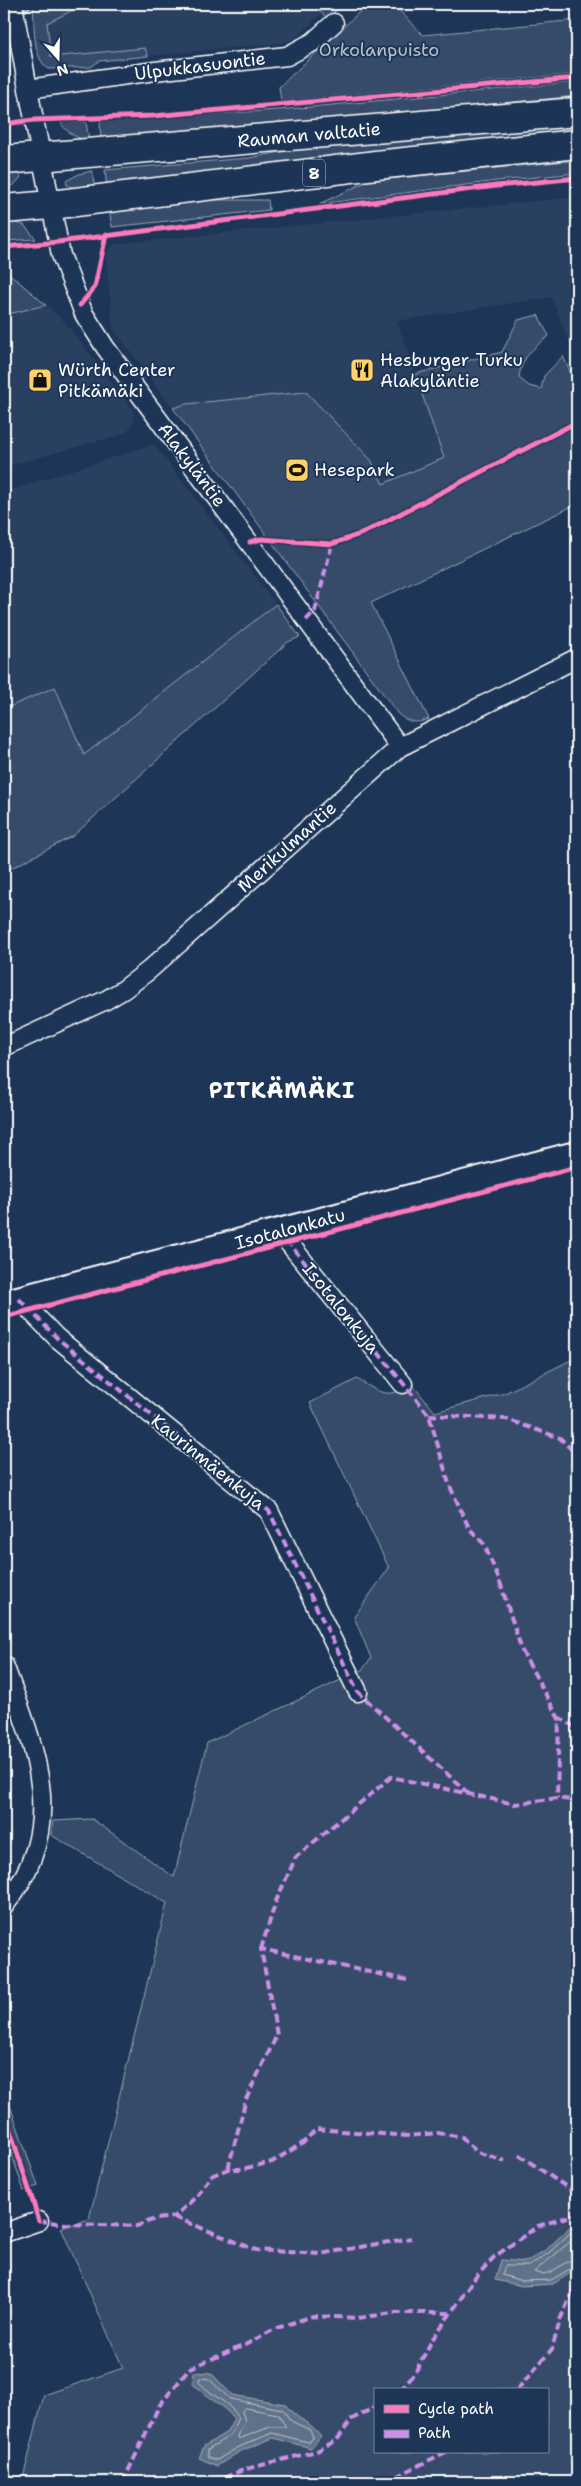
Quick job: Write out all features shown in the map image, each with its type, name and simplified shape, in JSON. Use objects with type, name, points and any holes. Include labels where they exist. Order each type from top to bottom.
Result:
[{"type":"highway","name":"Rauman valtatie","points":[[42,157],[577,112]]},
{"type":"highway","name":"Rauman valtatie","points":[[51,206],[376,165],[577,144]]},
{"type":"highway","name":"8","points":[[4,160],[42,157]]},
{"type":"highway","name":"8","points":[[4,209],[51,206]]},
{"type":"street","name":"Alakyläntie","points":[[14,4],[28,89],[65,268],[92,327],[400,747]]},
{"type":"street","name":"Ulpukkasuontie","points":[[28,89],[155,71],[287,56],[313,42],[334,23]]},
{"type":"street","name":"Merikulmantie","points":[[4,1047],[123,990],[148,971],[400,747],[577,658]]},
{"type":"street","name":"Isotalonkatu","points":[[11,1301],[577,1154]]},
{"type":"street","name":"Isotalonkuja","points":[[279,1232],[403,1384]]},
{"type":"street","name":"Kaurinmäenkuja","points":[[11,1301],[268,1511],[358,1692]]},
{"type":"street","points":[[4,1665],[36,1764],[42,1794],[42,1819],[39,1843],[30,1867],[4,1906]]},
{"type":"street","points":[[4,2233],[39,2221]]},
{"type":"shaded area","points":[[81,4],[332,4],[296,38],[282,43],[55,65],[43,61],[37,50],[35,28]]},
{"type":"shaded area","points":[[577,197],[577,361],[551,297],[397,321],[444,458],[382,485],[371,460],[186,404],[173,408],[113,328],[106,259],[108,250],[116,244]]},
{"type":"shaded area","points":[[46,305],[65,322],[133,410],[134,421],[127,432],[120,435],[4,467],[4,315]]},
{"type":"shaded area","points":[[154,444],[276,604],[84,756],[8,707],[4,700],[4,492]]},
{"type":"green space","points":[[33,4],[85,4],[47,23],[51,57],[145,48],[148,56],[99,61],[91,67],[49,69],[43,64],[37,49]]},
{"type":"green space","points":[[312,4],[344,4],[327,18]]},
{"type":"green space","name":"Orkolanpuisto","points":[[368,4],[393,4],[423,35],[577,20],[577,74],[281,101],[279,87]]},
{"type":"green space","points":[[577,82],[577,96],[101,141],[100,121],[279,110]]},
{"type":"green space","points":[[64,122],[86,122],[89,140],[70,133],[61,124]]},
{"type":"green space","points":[[577,123],[577,134],[107,189],[105,170],[249,158],[319,145]]},
{"type":"green space","points":[[577,160],[577,173],[497,181],[319,204],[368,181]]},
{"type":"green space","points":[[4,170],[18,173],[21,177],[14,185],[4,188]]},
{"type":"green space","points":[[92,171],[95,190],[77,189],[67,185],[66,181],[79,174]]},
{"type":"green space","points":[[187,200],[268,200],[269,210],[112,227],[109,209]]},
{"type":"green space","points":[[4,220],[24,225],[36,239],[4,241]]},
{"type":"green space","points":[[4,269],[46,305],[4,315]]},
{"type":"green space","points":[[538,315],[549,336],[525,359],[519,378],[529,386],[541,389],[544,376],[563,356],[577,387],[577,504],[371,603],[429,719],[420,722],[409,721],[398,714],[173,408],[186,404],[306,392],[371,460],[383,484],[444,458],[415,374],[502,352],[518,320]]},
{"type":"green space","points":[[276,604],[300,637],[288,642],[73,836],[4,872],[4,700],[9,707],[55,687],[84,755]]},
{"type":"green space","points":[[577,1357],[577,2482],[22,2482],[44,2395],[123,2368],[61,2228],[89,2219],[167,1903],[51,1835],[53,1821],[92,1819],[174,1877],[207,1743],[362,1670],[371,1658],[354,1617],[389,1568],[310,1403],[357,1379],[384,1393],[397,1392],[412,1384],[435,1412],[505,1393]]},
{"type":"green space","points":[[4,2088],[38,2186],[24,2191],[4,2131]]},
{"type":"water","points":[[572,2225],[577,2225],[577,2269],[553,2284],[522,2286],[495,2280],[501,2260],[526,2262],[547,2249]]},
{"type":"water","points":[[194,2372],[211,2373],[232,2395],[285,2404],[321,2436],[311,2448],[273,2438],[239,2452],[217,2466],[199,2458],[204,2446],[227,2432],[234,2419],[225,2409],[193,2384]]},
{"type":"waterway","points":[[4,23],[33,4]]},
{"type":"marked path","points":[[306,620],[315,611],[332,544]]},
{"type":"marked path","points":[[279,1231],[429,1415],[449,1484],[469,1528],[484,1544],[500,1582],[522,1651],[559,1719],[557,1798]]},
{"type":"marked path","points":[[19,1299],[57,1338],[269,1511],[358,1692],[468,1793]]},
{"type":"marked path","points":[[429,1415],[506,1419],[560,1438],[577,1455]]},
{"type":"marked path","points":[[558,1717],[577,1728]]},
{"type":"marked path","points":[[261,1949],[276,1901],[296,1857],[391,1777],[515,1804],[557,1798],[577,1801]]},
{"type":"marked path","points":[[228,2169],[246,2099],[277,2035],[261,1949],[407,1980]]},
{"type":"marked path","points":[[39,2221],[66,2224],[137,2226],[155,2219],[174,2217],[197,2196],[211,2176],[228,2169],[242,2169],[272,2162],[303,2143],[316,2129],[409,2136],[438,2133],[462,2137],[477,2152],[505,2161]]},
{"type":"marked path","points":[[519,2155],[577,2194]]},
{"type":"marked path","points":[[403,2388],[417,2369],[432,2340],[475,2278],[494,2257],[538,2226],[577,2214]]},
{"type":"marked path","points":[[174,2217],[256,2250],[320,2254],[411,2238]]},
{"type":"marked path","points":[[519,2388],[552,2349],[560,2320],[577,2281]]},
{"type":"marked path","points":[[123,2482],[159,2406],[190,2368],[245,2345],[277,2328],[313,2316],[358,2318],[393,2313],[452,2313]]},
{"type":"marked path","points":[[213,2482],[246,2469],[317,2451],[337,2440],[352,2419],[374,2408]]},
{"type":"marked path","points":[[385,2482],[442,2454]]},
{"type":"cycle path","points":[[4,124],[34,120],[153,116],[577,78]]},
{"type":"cycle path","points":[[4,247],[58,242],[496,186],[577,178]]},
{"type":"cycle path","points":[[80,305],[95,287],[106,235]]},
{"type":"cycle path","points":[[250,542],[261,539],[332,544],[363,533],[577,422]]},
{"type":"cycle path","points":[[4,1317],[577,1167]]},
{"type":"cycle path","points":[[4,2111],[39,2221]]},
{"type":"place","name":"Hesburger Turku Alakyläntie","points":[[362,370]]},
{"type":"place","name":"Würth Center Pitkämäki","points":[[40,380]]},
{"type":"place","name":"Hesepark","points":[[297,470]]},
{"type":"district","name":"PITKÄMÄKI","points":[[282,1090]]}]
